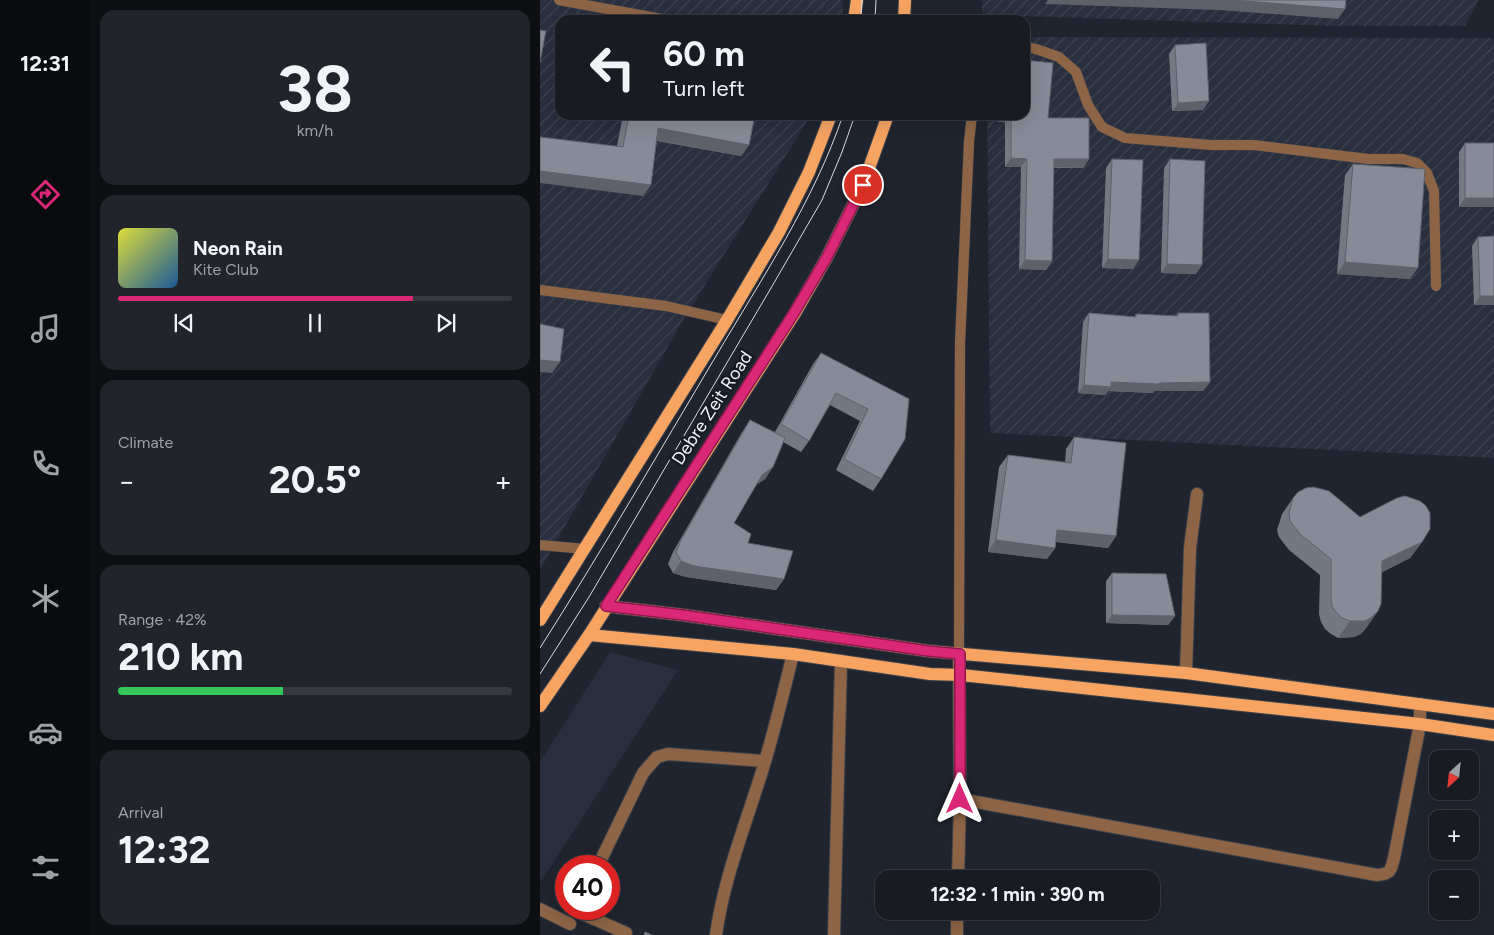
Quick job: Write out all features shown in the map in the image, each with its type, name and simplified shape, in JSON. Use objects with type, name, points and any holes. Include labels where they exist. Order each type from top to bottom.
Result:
[{"type":"main road","points":[[854,15],[856,0]]},
{"type":"main road","points":[[904,15],[905,0]]},
{"type":"main road","name":"Debre Zeit Road","points":[[540,620],[727,320],[779,232],[810,172],[829,120]]},
{"type":"main road","name":"Debre Zeit Road","points":[[540,706],[589,635],[794,313],[827,257],[863,185],[886,120]]},
{"type":"main road","points":[[606,606],[683,615],[928,651],[1186,673],[1494,714]]},
{"type":"main road","points":[[589,635],[793,654],[930,674],[961,675],[1420,724],[1494,735]]},
{"type":"street","points":[[1186,673],[1190,548],[1197,494]]},
{"type":"street","points":[[716,935],[719,909],[731,866],[766,761],[793,654]]},
{"type":"street","points":[[958,870],[960,654]]},
{"type":"street","points":[[834,935],[841,661]]},
{"type":"street","points":[[960,799],[1377,875],[1385,874],[1391,870],[1394,858],[1420,724],[1420,704]]},
{"type":"street","points":[[603,855],[643,774],[657,757],[668,754],[766,761]]},
{"type":"street","points":[[540,909],[567,929]]},
{"type":"street","points":[[597,920],[626,934]]},
{"type":"street","points":[[957,920],[957,935]]},
{"type":"lane","points":[[559,0],[640,15]]},
{"type":"lane","points":[[1030,48],[1059,57],[1076,72],[1088,105],[1102,127],[1125,138],[1211,145],[1254,146],[1322,152],[1368,159],[1404,160],[1417,163],[1427,173],[1434,191],[1436,286]]},
{"type":"lane","points":[[960,654],[960,344],[971,120]]},
{"type":"lane","points":[[540,290],[666,306],[727,320]]},
{"type":"lane","points":[[540,545],[585,549]]},
{"type":"shaded area","points":[[540,0],[843,0],[843,15],[555,15],[555,120],[808,120],[682,322],[540,570]]},
{"type":"shaded area","points":[[982,0],[1479,0],[1465,26],[1333,26],[1030,17],[1030,15],[982,15]]},
{"type":"shaded area","points":[[1030,37],[1494,38],[1494,458],[990,433],[987,120],[1030,120]]},
{"type":"shaded area","points":[[610,652],[678,670],[558,855],[555,855],[555,860],[540,883],[540,762]]},
{"type":"building","points":[[1233,0],[1346,0],[1345,9]]},
{"type":"building","points":[[540,30],[546,31],[540,62]]},
{"type":"building","points":[[1206,43],[1209,101],[1178,103],[1175,45]]},
{"type":"building","points":[[1030,61],[1053,63],[1048,118],[1089,118],[1089,159],[1054,159],[1052,261],[1025,260],[1027,159],[1011,158],[1011,120],[1030,120]]},
{"type":"building","points":[[628,120],[754,120],[749,145],[658,128],[651,185],[540,171],[540,137],[623,147]]},
{"type":"building","points":[[1465,143],[1494,143],[1494,198],[1465,198]]},
{"type":"building","points":[[1112,159],[1143,160],[1139,260],[1108,259]]},
{"type":"building","points":[[1170,159],[1205,161],[1202,265],[1167,264]]},
{"type":"building","points":[[1353,164],[1425,169],[1418,268],[1345,262]]},
{"type":"building","points":[[1494,236],[1494,296],[1480,296],[1478,237]]},
{"type":"building","points":[[1089,313],[1136,317],[1136,314],[1178,316],[1178,313],[1209,313],[1210,382],[1159,384],[1111,382],[1111,387],[1084,385]]},
{"type":"building","points":[[540,324],[564,329],[560,362],[540,360]]},
{"type":"building","points":[[821,353],[909,399],[905,439],[881,479],[844,459],[868,409],[836,393],[809,441],[781,424]]},
{"type":"building","points":[[750,420],[785,438],[773,467],[762,475],[734,523],[751,534],[748,543],[793,551],[784,579],[694,566],[681,561],[676,552],[681,540]]},
{"type":"building","points":[[1074,437],[1126,443],[1116,536],[1057,530],[1055,548],[996,540],[1008,455],[1071,463]]},
{"type":"building","points":[[1313,487],[1329,491],[1360,517],[1397,498],[1405,496],[1420,501],[1430,513],[1430,529],[1422,542],[1382,561],[1381,604],[1378,611],[1365,621],[1350,621],[1342,618],[1336,612],[1332,606],[1331,598],[1331,559],[1300,534],[1290,521],[1289,513],[1293,498],[1298,492]]},
{"type":"building","points":[[1112,573],[1166,574],[1175,616],[1112,615]]},
{"type":"tram line","points":[[861,15],[862,0]]},
{"type":"tram line","points":[[875,15],[876,0]]},
{"type":"tram line","points":[[540,648],[769,268],[817,178],[841,120]]},
{"type":"tram line","points":[[540,674],[589,597],[822,200],[853,120]]},
{"type":"route","points":[[863,185],[827,257],[794,313],[606,606],[960,654],[960,799]]}]
